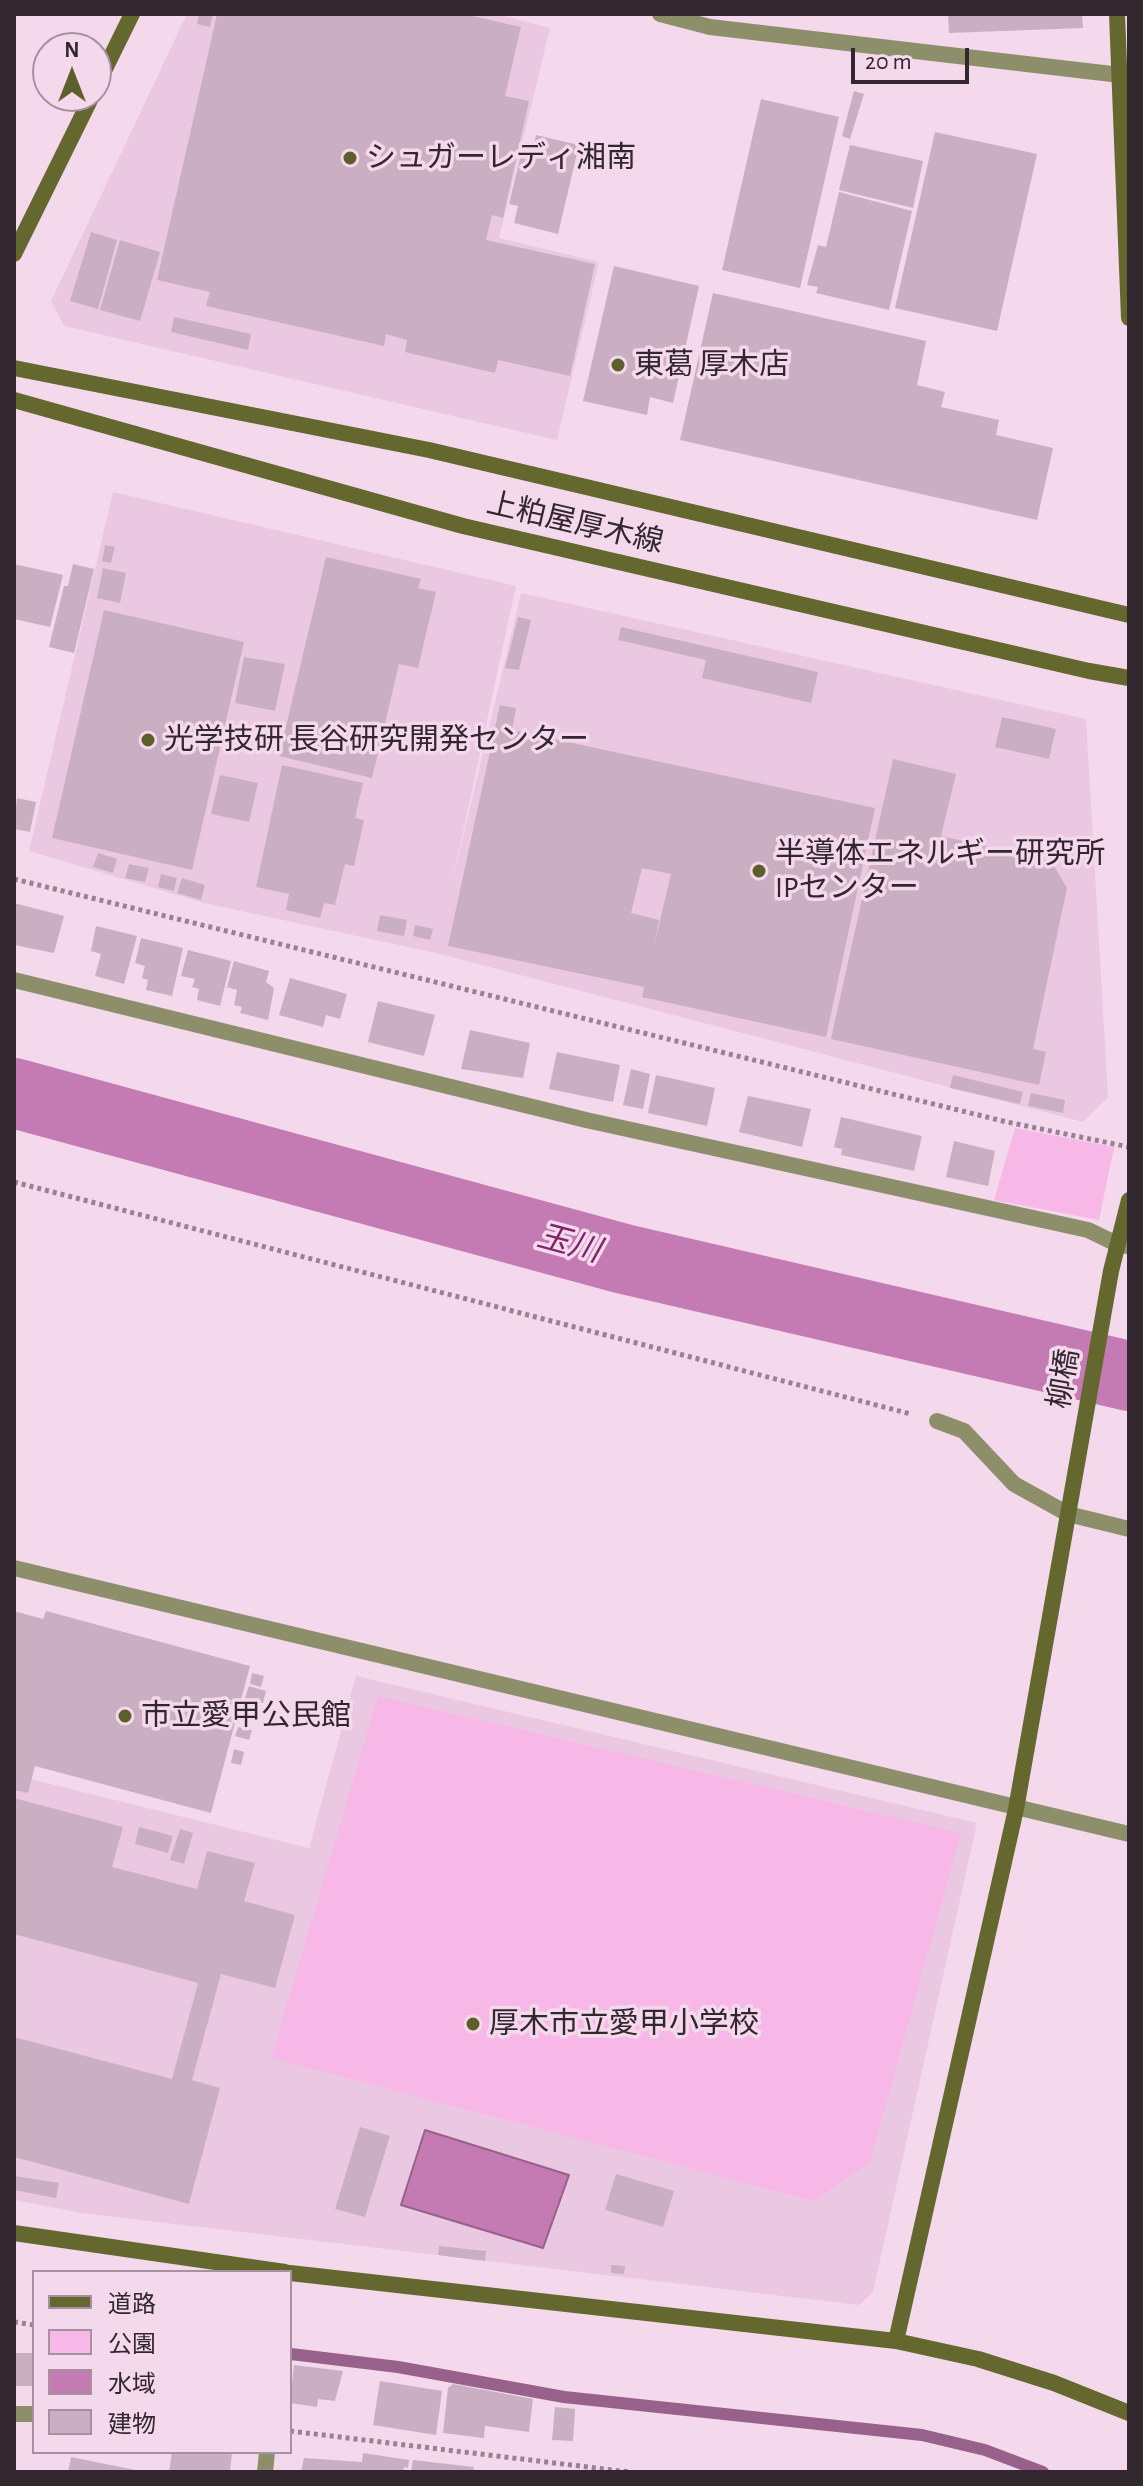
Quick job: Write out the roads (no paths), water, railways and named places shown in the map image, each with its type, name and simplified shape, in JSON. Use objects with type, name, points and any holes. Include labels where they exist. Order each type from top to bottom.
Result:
[{"type":"street","points":[[112,55],[132,14]]},
{"type":"street","points":[[660,14],[710,27],[1124,74]]},
{"type":"street","points":[[1117,14],[1124,74],[1129,318]]},
{"type":"street","points":[[14,254],[84,112]]},
{"type":"street","name":"上粕屋厚木線","points":[[14,368],[429,450],[1129,615]]},
{"type":"street","name":"上粕屋厚木線","points":[[14,400],[463,526],[1074,668],[1129,678]]},
{"type":"street","points":[[14,980],[586,1120],[1088,1230],[1124,1245]]},
{"type":"street","name":"柳橋","points":[[896,2341],[1016,1809],[1111,1271],[1124,1245],[1129,1200]]},
{"type":"street","points":[[937,1421],[964,1431],[1014,1484],[1068,1514],[1129,1529]]},
{"type":"street","points":[[14,1568],[1129,1834]]},
{"type":"street","points":[[14,2233],[271,2270]]},
{"type":"street","points":[[292,2273],[896,2341],[978,2359],[1054,2383],[1129,2413]]},
{"type":"water","points":[[425,2130],[569,2175],[543,2248],[401,2205]]},
{"type":"waterway","name":"玉川","points":[[14,1093],[624,1259],[1129,1376]]},
{"type":"waterway","points":[[292,2354],[398,2367],[564,2397],[922,2435],[985,2450],[1043,2472]]},
{"type":"place","name":"シュガーレディ湘南","points":[[350,158]]},
{"type":"place","name":"東葛 厚木店","points":[[618,365]]},
{"type":"place","name":"光学技研 長谷研究開発センター","points":[[148,740]]},
{"type":"place","name":"半導体エネルギー研究所 IPセンター","points":[[759,871]]},
{"type":"place","name":"市立愛甲公民館","points":[[125,1716]]},
{"type":"place","name":"厚木市立愛甲小学校","points":[[473,2024]]}]
